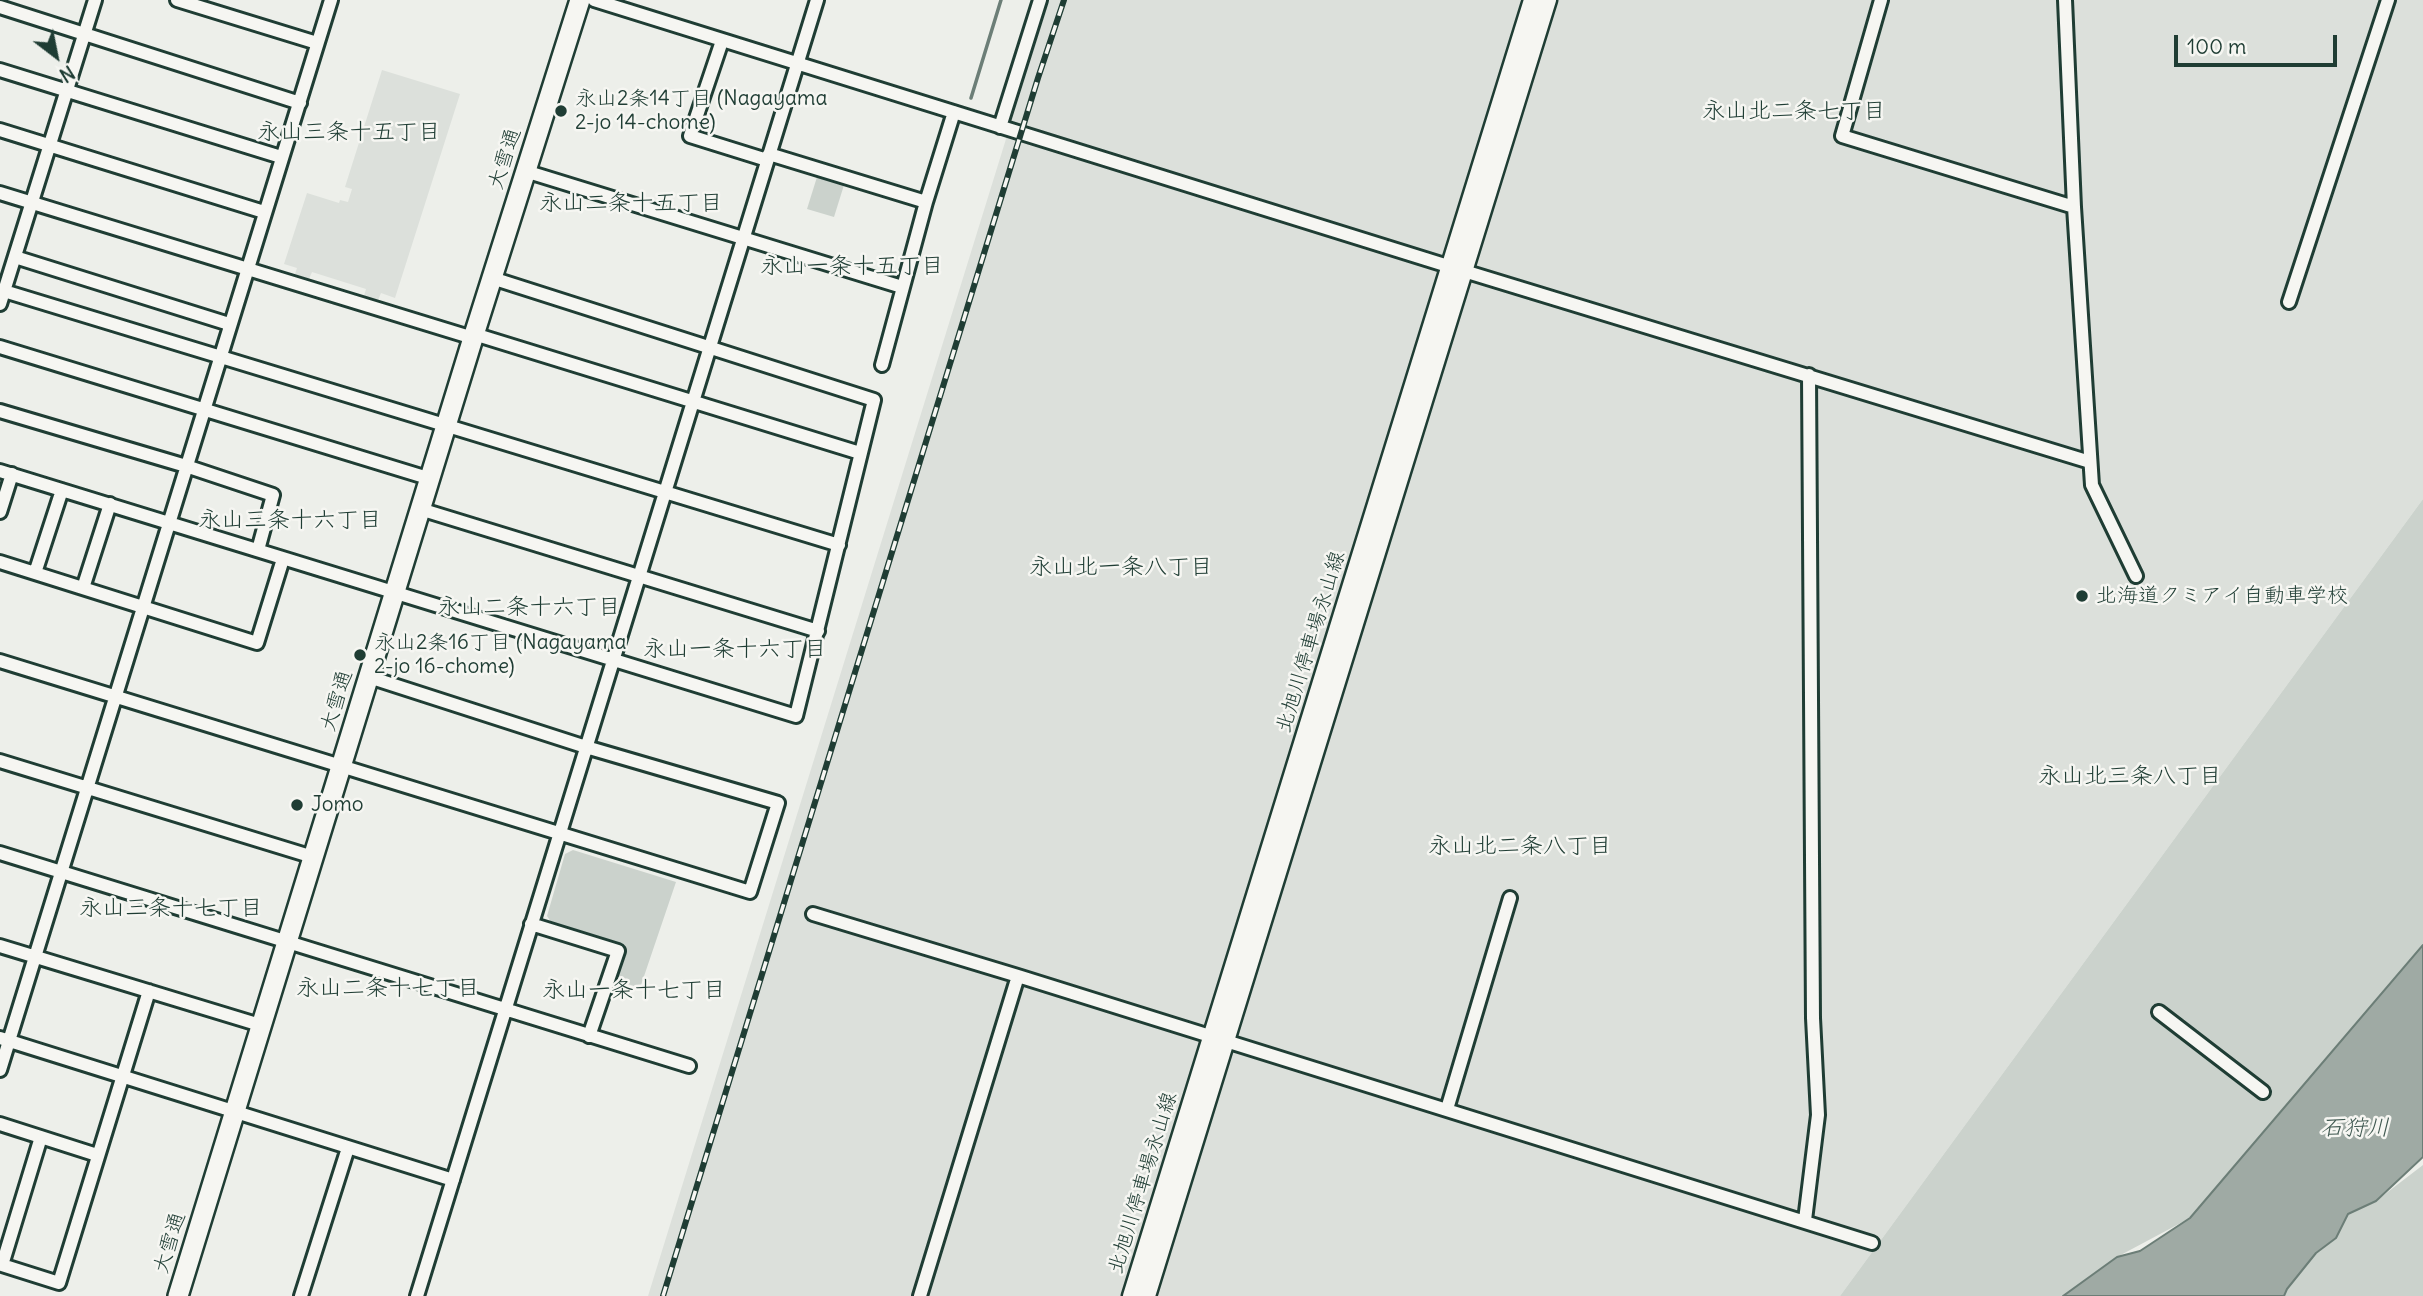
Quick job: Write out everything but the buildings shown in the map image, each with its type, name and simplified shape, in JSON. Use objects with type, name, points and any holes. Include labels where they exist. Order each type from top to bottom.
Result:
[{"type":"highway","name":"大雪通","points":[[178,1296],[473,336],[580,0]]},
{"type":"main road","name":"北旭川停車場永山線","points":[[1457,269],[1532,0]]},
{"type":"main road","name":"北旭川停車場永山線","points":[[1130,1296],[1218,1038],[1457,269],[1548,0]]},
{"type":"main road","name":"北旭川停車場永山線","points":[[1147,1296],[1218,1038]]},
{"type":"street","points":[[95,0],[32,203],[9,263],[2,297],[219,356],[839,545]]},
{"type":"street","points":[[177,0],[317,43]]},
{"type":"street","points":[[0,1070],[5,1039],[88,787],[331,0]]},
{"type":"street","points":[[594,0],[1457,269],[2090,462]]},
{"type":"street","points":[[417,1296],[817,0]]},
{"type":"street","points":[[1000,127],[1040,0]]},
{"type":"street","points":[[1881,0],[1842,136],[2074,207]]},
{"type":"street","points":[[2065,0],[2074,207],[2092,485],[2136,576]]},
{"type":"street","points":[[2288,302],[2388,0]]},
{"type":"street","points":[[0,7],[300,103]]},
{"type":"street","points":[[722,41],[691,136],[926,202]]},
{"type":"street","points":[[0,70],[281,157]]},
{"type":"street","points":[[882,365],[926,202],[954,111]]},
{"type":"street","points":[[0,130],[264,212]]},
{"type":"street","points":[[525,171],[902,287]]},
{"type":"street","points":[[0,193],[860,453]]},
{"type":"street","points":[[9,263],[229,324]]},
{"type":"street","points":[[0,512],[6,473],[796,716],[874,400],[492,278]]},
{"type":"street","points":[[0,347],[430,479]]},
{"type":"street","points":[[1805,1220],[1818,1115],[1813,1018],[1809,375]]},
{"type":"street","points":[[0,411],[186,466],[273,495],[258,550]]},
{"type":"street","points":[[35,573],[62,490]]},
{"type":"street","points":[[83,588],[110,505]]},
{"type":"street","points":[[420,509],[818,631]]},
{"type":"street","points":[[0,562],[257,643],[284,559]]},
{"type":"street","points":[[0,662],[750,892],[778,803],[586,747],[369,677]]},
{"type":"street","points":[[0,761],[313,857]]},
{"type":"street","points":[[0,853],[689,1066]]},
{"type":"street","points":[[1447,1109],[1510,898]]},
{"type":"street","points":[[813,914],[1872,1243]]},
{"type":"street","points":[[531,924],[618,951],[589,1036]]},
{"type":"street","points":[[0,946],[260,1025]]},
{"type":"street","points":[[920,1296],[1018,976]]},
{"type":"street","points":[[41,1137],[2,1265],[59,1283],[149,991]]},
{"type":"street","points":[[2159,1012],[2263,1092]]},
{"type":"street","points":[[5,1039],[453,1180]]},
{"type":"street","points":[[0,1124],[97,1155]]},
{"type":"street","points":[[301,1296],[348,1148]]},
{"type":"shaded area","points":[[1049,0],[2423,0],[2423,499],[1840,1296],[648,1296]]},
{"type":"shaded area","points":[[382,70],[460,94],[395,298],[381,293],[378,300],[364,296],[366,289],[312,272],[309,279],[295,274],[297,268],[284,264],[307,193],[339,203],[340,200],[348,202],[352,189],[345,187]]},
{"type":"shaded area","points":[[817,177],[844,185],[834,217],[807,209]]},
{"type":"shaded area","points":[[2423,499],[2423,945],[2190,1218],[2117,1257],[2070,1296],[1840,1296]]},
{"type":"shaded area","points":[[573,850],[676,882],[640,988],[613,979],[625,945],[551,922],[547,916],[565,854]]},
{"type":"shaded area","points":[[2423,1165],[2423,1296],[2284,1296],[2348,1214],[2376,1201]]},
{"type":"water","name":"石狩川","points":[[2423,945],[2423,1157],[2376,1201],[2348,1214],[2336,1238],[2316,1253],[2284,1296],[2063,1296],[2117,1257],[2140,1251],[2190,1218]]},
{"type":"waterway","points":[[971,98],[1001,0]]},
{"type":"railway","points":[[663,1296],[1064,0]]},
{"type":"place","name":"永山2条14丁目 (Nagayama 2-jo 14-chome)","points":[[561,111]]},
{"type":"place","name":"北海道クミアイ自動車学校","points":[[2082,596]]},
{"type":"place","name":"永山2条16丁目 (Nagayama 2-jo 16-chome)","points":[[360,655]]},
{"type":"place","name":"Jomo","points":[[297,805]]},
{"type":"district","name":"永山北二条七丁目","points":[[1794,111]]},
{"type":"district","name":"永山三条十五丁目","points":[[349,132]]},
{"type":"district","name":"永山二条十五丁目","points":[[631,203]]},
{"type":"district","name":"永山一条十五丁目","points":[[852,266]]},
{"type":"district","name":"永山三条十六丁目","points":[[290,520]]},
{"type":"district","name":"永山北一条八丁目","points":[[1121,567]]},
{"type":"district","name":"永山二条十六丁目","points":[[529,607]]},
{"type":"district","name":"永山一条十六丁目","points":[[735,649]]},
{"type":"district","name":"永山北三条八丁目","points":[[2130,776]]},
{"type":"district","name":"永山北二条八丁目","points":[[1520,846]]},
{"type":"district","name":"永山三条十七丁目","points":[[171,908]]},
{"type":"district","name":"永山二条十七丁目","points":[[388,988]]},
{"type":"district","name":"永山一条十七丁目","points":[[634,990]]}]
